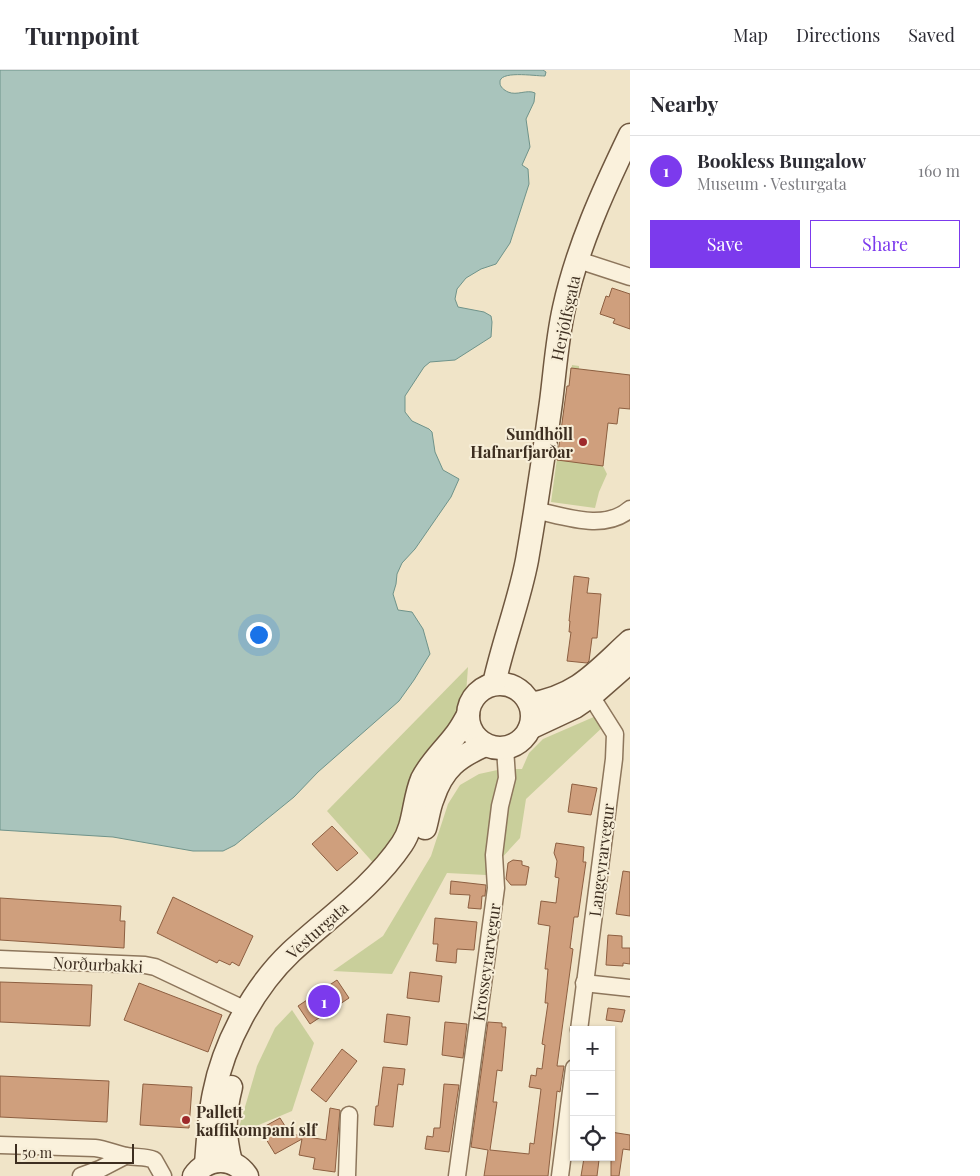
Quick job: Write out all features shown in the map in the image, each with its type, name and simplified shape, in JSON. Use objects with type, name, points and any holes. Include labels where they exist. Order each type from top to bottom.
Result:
[{"type":"main road","name":"Herjólfsgata","points":[[494,684],[503,646],[522,586],[564,308],[578,260],[600,200],[630,135]]},
{"type":"main road","points":[[530,704],[566,694],[580,686],[630,641]]},
{"type":"main road","points":[[530,728],[576,707],[630,662]]},
{"type":"main road","points":[[494,684],[505,684],[515,687],[524,694],[530,704],[532,712],[530,728],[520,742],[495,746],[472,732],[468,715],[470,704],[475,695],[484,688],[494,684]]},
{"type":"main road","name":"Vesturgata","points":[[200,1170],[214,1091],[227,1051],[246,1010],[268,979],[291,953],[345,905],[388,862],[404,842],[422,779],[434,759],[456,735],[468,715]]},
{"type":"main road","name":"Vesturgata","points":[[239,1169],[225,1140],[226,1113],[229,1095],[241,1057],[260,1017],[280,987],[299,965],[356,915],[400,871],[417,849],[432,799],[442,778],[458,758],[495,746]]},
{"type":"main road","points":[[200,1170],[218,1160],[239,1169]]},
{"type":"street","points":[[578,260],[630,277]]},
{"type":"street","points":[[534,510],[587,520],[612,520],[624,515],[630,509]]},
{"type":"street","name":"Langeyrarvegur","points":[[579,1026],[614,759],[615,734],[591,696]]},
{"type":"street","name":"Krosseyrarvegur","points":[[457,1176],[496,888],[494,856],[500,806],[507,778],[495,746]]},
{"type":"street","name":"Norðurbakki","points":[[0,959],[155,967],[246,1010]]},
{"type":"street","points":[[584,983],[630,988]]},
{"type":"street","points":[[560,1176],[574,1071]]},
{"type":"street","points":[[347,1176],[349,1115]]},
{"type":"street","points":[[0,1145],[95,1148],[110,1150],[125,1156],[147,1156],[154,1160],[163,1176]]},
{"type":"street","points":[[81,1176],[100,1170],[125,1156]]},
{"type":"green space","name":"Sundhöll Hafnarfjarðar","points":[[572,365],[579,366],[579,369],[630,375],[630,409],[619,408],[617,424],[608,423],[603,466],[607,474],[599,492],[595,508],[551,502],[567,386],[569,386]]},
{"type":"green space","points":[[468,667],[466,694],[393,848],[377,867],[327,811]]},
{"type":"green space","points":[[596,716],[605,725],[526,799],[520,838],[486,875],[447,873],[392,974],[333,971],[383,936],[431,856],[448,804],[460,785],[479,774],[502,769],[522,769],[529,753],[543,739]]},
{"type":"green space","points":[[292,1010],[314,1043],[292,1111],[237,1134],[257,1066],[275,1028]]},
{"type":"water","points":[[0,70],[543,70],[546,72],[545,76],[510,75],[501,79],[501,86],[508,92],[535,93],[534,102],[526,119],[530,147],[522,165],[528,169],[529,184],[510,243],[496,264],[481,269],[466,278],[457,289],[455,299],[458,307],[484,312],[491,316],[491,337],[455,360],[430,362],[424,367],[405,396],[405,412],[412,421],[432,432],[435,452],[443,470],[459,479],[451,497],[415,549],[402,563],[397,574],[393,594],[398,610],[412,612],[423,629],[430,654],[399,701],[318,772],[294,797],[235,845],[223,851],[193,851],[113,837],[0,830]]},
{"type":"building","points":[[612,288],[630,294],[630,329],[613,323],[615,319],[600,314],[606,296],[609,297]]},
{"type":"building","name":"Sundhöll Hafnarfjarðar","points":[[571,368],[630,375],[630,409],[619,408],[617,424],[608,423],[603,466],[557,460]]},
{"type":"building","points":[[574,576],[589,578],[587,593],[601,594],[597,638],[592,638],[589,661],[587,663],[567,661],[571,632],[569,632],[569,621]]},
{"type":"building","points":[[572,784],[597,788],[591,815],[568,812]]},
{"type":"building","points":[[332,826],[358,853],[337,871],[312,844]]},
{"type":"building","points":[[556,843],[584,847],[583,862],[586,862],[578,917],[574,917],[570,948],[573,949],[557,1066],[564,1066],[560,1092],[557,1091],[548,1176],[484,1176],[488,1150],[471,1147],[488,1022],[502,1023],[502,1027],[506,1027],[502,1071],[497,1070],[493,1102],[497,1102],[490,1150],[529,1154],[530,1143],[534,1144],[541,1089],[529,1087],[531,1075],[536,1076],[537,1068],[542,1069],[545,1045],[542,1044],[548,1003],[545,1003],[548,969],[545,969],[550,926],[538,924],[541,901],[556,903],[559,878],[555,877],[557,861],[554,853]]},
{"type":"building","points":[[513,860],[522,861],[522,865],[529,867],[526,885],[511,885],[506,879],[508,863]]},
{"type":"building","points":[[623,871],[630,872],[630,916],[616,914]]},
{"type":"building","points":[[451,881],[486,885],[485,896],[482,896],[481,909],[468,908],[470,895],[450,894]]},
{"type":"building","points":[[173,897],[253,936],[239,966],[232,962],[230,965],[219,960],[217,963],[157,933]]},
{"type":"building","points":[[0,898],[121,906],[120,921],[125,921],[124,948],[0,940]]},
{"type":"building","points":[[435,918],[477,922],[474,950],[457,949],[456,963],[436,961],[438,944],[433,944]]},
{"type":"building","points":[[608,935],[622,936],[622,948],[630,948],[630,964],[623,963],[623,966],[606,965]]},
{"type":"building","points":[[410,972],[442,976],[439,1002],[407,998]]},
{"type":"building","points":[[337,980],[349,998],[310,1024],[298,1006]]},
{"type":"building","points":[[0,982],[92,985],[90,1026],[0,1022]]},
{"type":"building","points":[[139,983],[222,1015],[208,1052],[124,1020]]},
{"type":"building","points":[[608,1008],[625,1010],[622,1022],[606,1020]]},
{"type":"building","points":[[387,1014],[410,1017],[407,1045],[384,1042]]},
{"type":"building","points":[[445,1022],[467,1024],[463,1058],[442,1055]]},
{"type":"building","points":[[342,1049],[357,1061],[326,1102],[311,1090]]},
{"type":"building","points":[[383,1067],[405,1069],[403,1085],[398,1084],[393,1127],[374,1125]]},
{"type":"building","points":[[0,1076],[109,1081],[107,1122],[0,1117]]},
{"type":"building","points":[[143,1084],[192,1087],[189,1128],[140,1125]]},
{"type":"building","points":[[444,1084],[459,1085],[449,1152],[425,1149],[427,1136],[433,1137],[434,1128],[440,1128]]},
{"type":"building","points":[[330,1108],[340,1110],[335,1172],[313,1169],[315,1158],[299,1155],[302,1139],[275,1154],[260,1129],[280,1118],[290,1134],[326,1140]]},
{"type":"building","points":[[615,1133],[630,1135],[630,1150],[623,1149],[619,1176],[611,1176],[611,1161],[615,1161]]},
{"type":"building","points":[[584,1161],[599,1161],[597,1176],[581,1176]]},
{"type":"place","name":"Sundhöll Hafnarfjarðar","points":[[583,442]]},
{"type":"place","name":"Bookless Bungalow","points":[[324,1001]]},
{"type":"place","name":"Pallett kaffikompaní slf","points":[[186,1120]]}]
